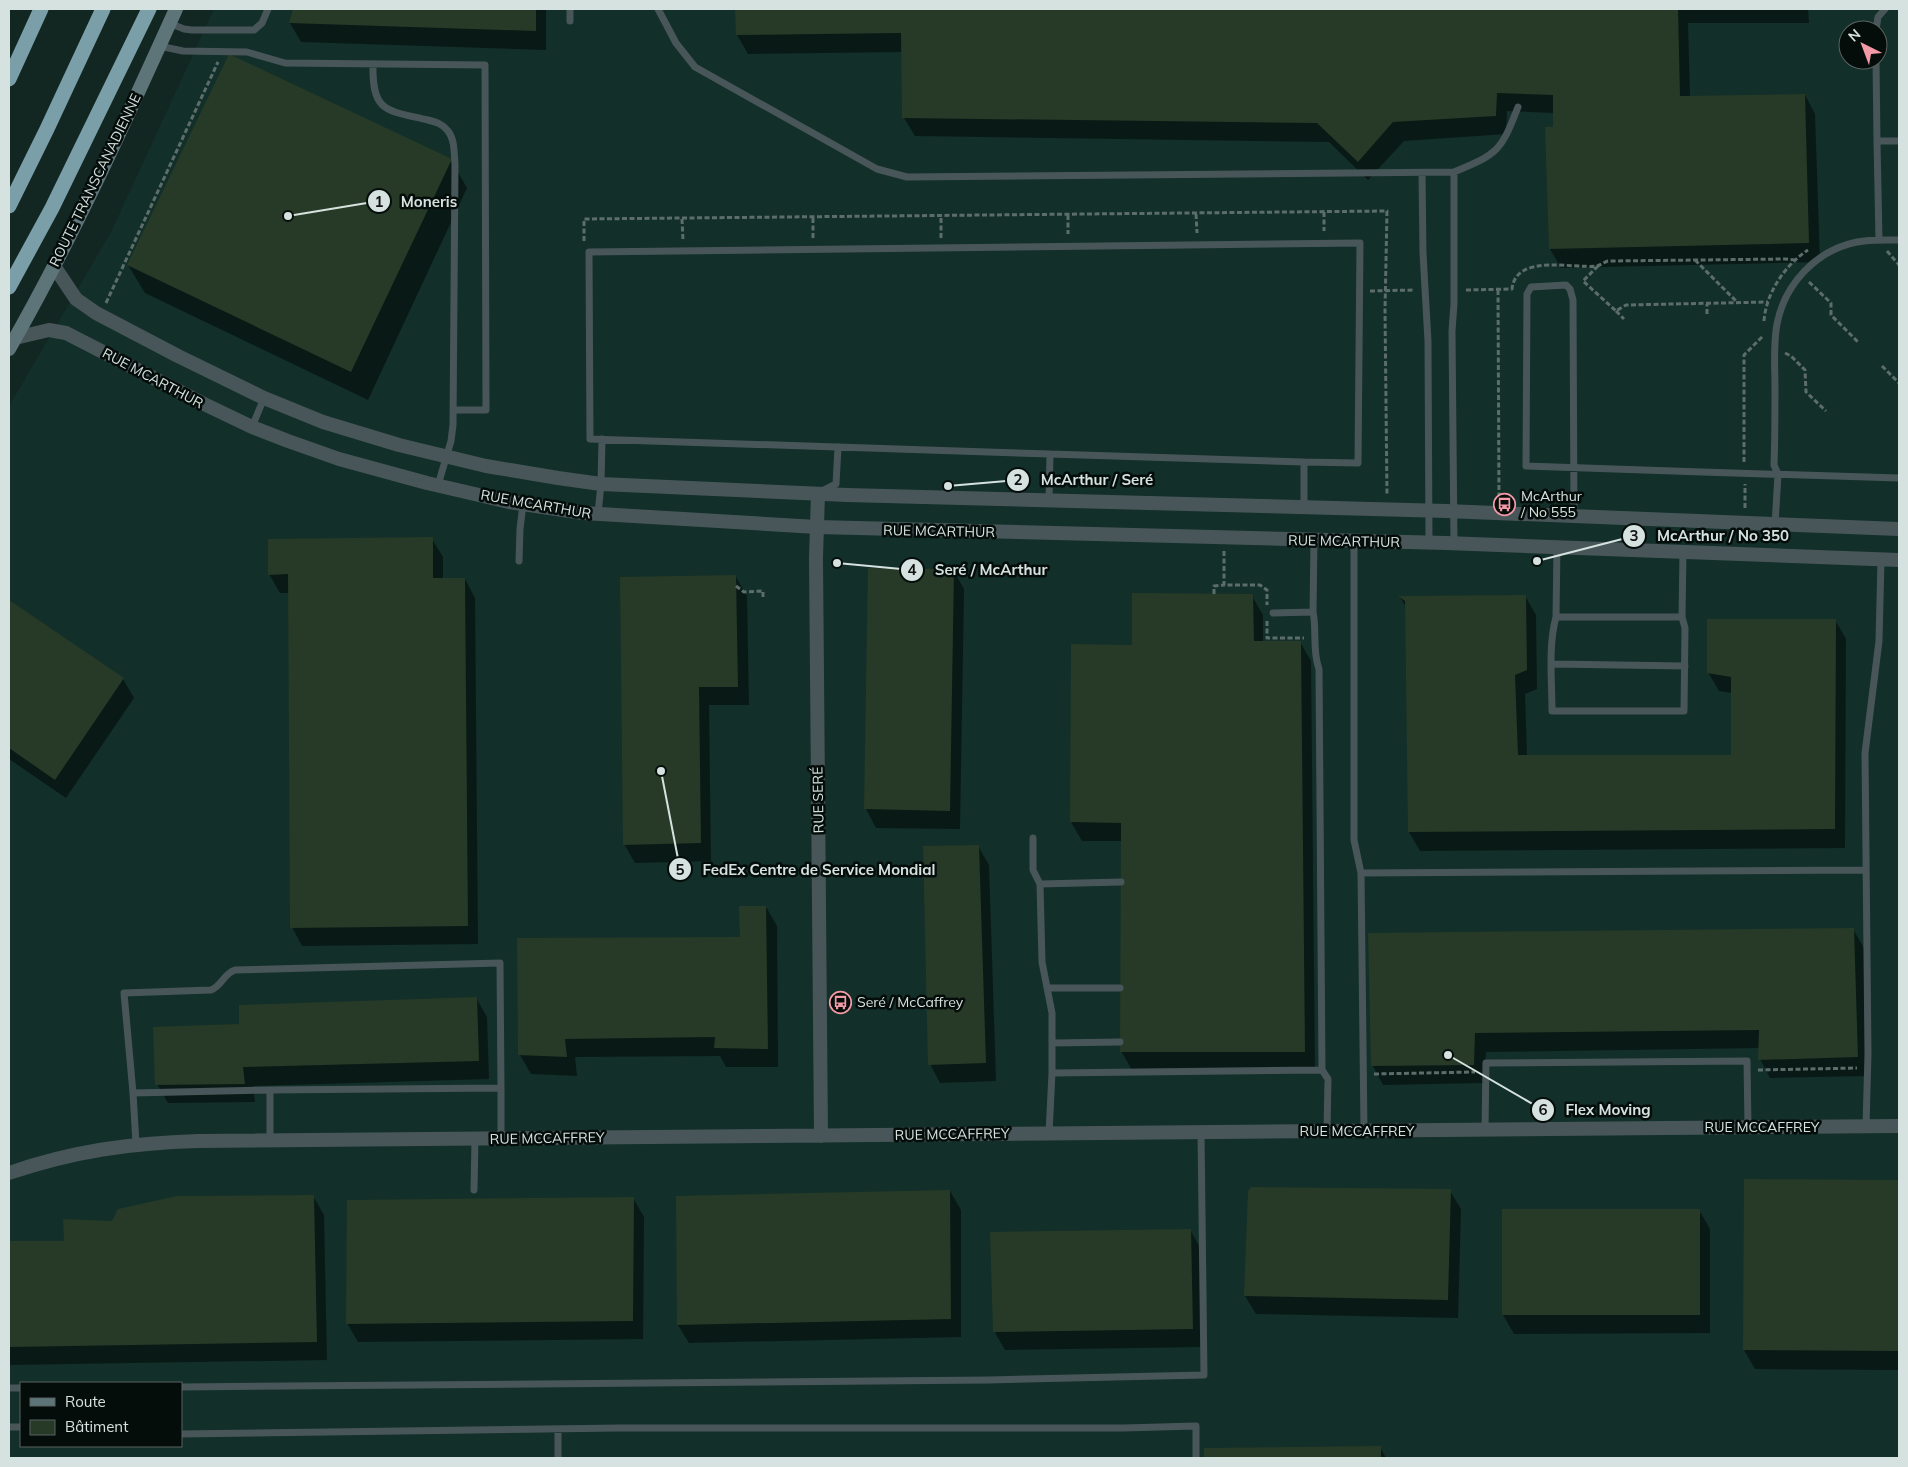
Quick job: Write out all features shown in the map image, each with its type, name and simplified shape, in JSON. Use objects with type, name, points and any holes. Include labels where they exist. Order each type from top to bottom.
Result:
[{"type":"highway","points":[[9,79],[41,9]]},
{"type":"highway","points":[[9,206],[103,9]]},
{"type":"highway","points":[[9,287],[52,208],[149,9]]},
{"type":"main road","name":"ROUTE TRANSCANADIENNE","points":[[12,343],[54,266],[103,169],[176,9]]},
{"type":"street","name":"RUE MCARTHUR","points":[[54,266],[76,299],[96,313],[195,365],[264,398],[360,434],[446,458],[531,474],[601,484],[818,494],[1428,511],[1899,529]]},
{"type":"street","name":"RUE MCARTHUR","points":[[12,343],[49,330],[66,332],[252,427],[339,459],[438,486],[523,504],[598,515],[817,527],[1429,542],[1899,560]]},
{"type":"street","name":"RUE SERÉ","points":[[818,494],[821,1136]]},
{"type":"street","name":"RUE MCCAFFREY","points":[[9,1173],[70,1155],[102,1148],[136,1144],[198,1141],[1899,1126]]},
{"type":"lane","points":[[169,23],[192,30],[254,30],[262,22],[268,9]]},
{"type":"lane","points":[[570,9],[570,20]]},
{"type":"lane","points":[[658,9],[676,43],[695,67],[877,169],[907,177],[1454,172],[1483,160],[1499,148],[1509,132],[1518,107]]},
{"type":"lane","points":[[1878,20],[1885,9]]},
{"type":"lane","points":[[159,46],[183,51],[247,52],[285,63],[485,65],[486,410],[453,410]]},
{"type":"lane","points":[[373,64],[374,91],[383,106],[394,112],[440,124],[449,132],[453,142],[455,174],[452,434],[438,486]]},
{"type":"lane","points":[[1876,70],[1879,240]]},
{"type":"lane","points":[[1876,141],[1899,141]]},
{"type":"lane","points":[[1454,172],[1454,543]]},
{"type":"lane","points":[[1422,173],[1423,254],[1428,341],[1429,542]]},
{"type":"lane","points":[[1775,525],[1778,474],[1774,464],[1775,339],[1780,311],[1786,296],[1800,275],[1823,256],[1856,242],[1899,240]]},
{"type":"lane","points":[[1360,243],[1358,463],[602,439],[590,439],[589,252],[1360,243]]},
{"type":"lane","points":[[1574,517],[1574,468],[1572,294],[1562,284],[1536,286],[1531,287],[1527,294],[1526,466],[1574,468],[1899,478]]},
{"type":"lane","points":[[252,427],[264,398]]},
{"type":"lane","points":[[598,515],[602,439]]},
{"type":"lane","points":[[818,494],[836,484],[838,447]]},
{"type":"lane","points":[[1048,500],[1050,454]]},
{"type":"lane","points":[[1304,462],[1304,508]]},
{"type":"lane","points":[[519,561],[523,504]]},
{"type":"lane","points":[[1314,540],[1313,612],[1316,660],[1319,668],[1322,1070],[1328,1079],[1327,1131]]},
{"type":"lane","points":[[1354,541],[1354,840],[1361,873],[1364,1130]]},
{"type":"lane","points":[[1557,547],[1552,711],[1684,711],[1685,628],[1682,617],[1683,552]]},
{"type":"lane","points":[[1866,1126],[1868,1054],[1865,753],[1879,641],[1881,560]]},
{"type":"lane","points":[[1273,613],[1313,612]]},
{"type":"lane","points":[[1556,617],[1682,617]]},
{"type":"lane","points":[[1552,664],[1685,666]]},
{"type":"lane","points":[[1033,838],[1033,870],[1040,884],[1042,962],[1052,1013],[1049,1133]]},
{"type":"lane","points":[[1361,873],[1865,870]]},
{"type":"lane","points":[[1040,884],[1120,882]]},
{"type":"lane","points":[[136,1144],[124,993],[211,990],[220,985],[225,975],[235,970],[500,963],[501,1139]]},
{"type":"lane","points":[[1047,988],[1120,988]]},
{"type":"lane","points":[[1052,1042],[1120,1042]]},
{"type":"lane","points":[[1485,1130],[1486,1063],[1747,1061],[1748,1127]]},
{"type":"lane","points":[[1052,1073],[1322,1070]]},
{"type":"lane","points":[[133,1093],[502,1088]]},
{"type":"lane","points":[[270,1090],[270,1141]]},
{"type":"lane","points":[[182,1386],[989,1380],[1204,1375],[1201,1132]]},
{"type":"lane","points":[[474,1190],[475,1139]]},
{"type":"lane","points":[[182,1434],[558,1429],[1123,1428],[1196,1426],[1196,1458]]},
{"type":"lane","points":[[558,1429],[558,1458]]},
{"type":"path","points":[[106,304],[172,167],[219,59]]},
{"type":"path","points":[[1324,212],[1324,235]]},
{"type":"path","points":[[1196,214],[1197,238]]},
{"type":"path","points":[[1068,215],[1068,238]]},
{"type":"path","points":[[941,239],[942,216]]},
{"type":"path","points":[[813,218],[813,240]]},
{"type":"path","points":[[682,219],[683,242]]},
{"type":"path","points":[[1890,256],[1899,265]]},
{"type":"path","points":[[1624,319],[1584,281],[1608,260],[1797,261],[1778,281],[1768,302],[1765,310],[1765,334],[1744,355],[1744,463]]},
{"type":"path","points":[[1694,260],[1738,303]]},
{"type":"path","points":[[1460,290],[1512,290],[1512,284],[1516,277],[1529,268],[1544,266],[1599,266]]},
{"type":"path","points":[[1808,281],[1831,303],[1831,315],[1859,343]]},
{"type":"path","points":[[1386,290],[1419,290]]},
{"type":"path","points":[[1498,290],[1500,504]]},
{"type":"path","points":[[1616,311],[1626,305],[1768,302]]},
{"type":"path","points":[[1707,304],[1707,314]]},
{"type":"path","points":[[1791,356],[1805,370],[1806,392],[1826,411]]},
{"type":"path","points":[[1882,366],[1899,383]]},
{"type":"path","points":[[1745,483],[1745,512]]},
{"type":"path","points":[[1224,551],[1224,586]]},
{"type":"path","points":[[1214,594],[1214,586],[1260,585],[1267,590],[1266,638],[1303,638]]},
{"type":"path","points":[[736,586],[744,592],[763,591],[762,599]]},
{"type":"path","points":[[1760,1070],[1856,1068]]},
{"type":"path","points":[[1376,1074],[1478,1072]]},
{"type":"shaded area","points":[[214,9],[1899,9],[1899,1458],[9,1458],[9,406],[111,232]]},
{"type":"building","points":[[293,9],[536,9],[536,31],[289,23]]},
{"type":"building","points":[[735,9],[1678,9],[1680,96],[1805,94],[1809,243],[1549,249],[1545,127],[1553,127],[1553,95],[1497,93],[1496,116],[1393,122],[1358,162],[1317,123],[902,118],[901,33],[736,35]]},
{"type":"building","points":[[229,54],[452,159],[351,372],[127,265]]},
{"type":"building","points":[[433,537],[433,578],[465,578],[468,926],[290,928],[288,574],[268,575],[268,539]]},
{"type":"building","points":[[868,568],[954,569],[950,811],[864,809]]},
{"type":"building","points":[[736,575],[738,687],[699,687],[701,843],[623,845],[620,577]]},
{"type":"building","points":[[1132,593],[1253,594],[1254,641],[1301,641],[1305,1052],[1120,1052],[1121,823],[1070,822],[1071,644],[1132,645]]},
{"type":"building","points":[[1526,595],[1527,670],[1515,675],[1518,755],[1731,755],[1731,677],[1707,673],[1707,619],[1836,619],[1835,829],[1408,832],[1405,601],[1398,596]]},
{"type":"building","points":[[9,600],[124,678],[55,780],[9,748]]},
{"type":"building","points":[[979,845],[986,1063],[928,1065],[923,846]]},
{"type":"building","points":[[739,906],[766,906],[768,1049],[714,1048],[715,1037],[565,1039],[567,1057],[518,1055],[517,938],[740,937]]},
{"type":"building","points":[[1854,928],[1858,1057],[1758,1060],[1759,1030],[1475,1033],[1474,1065],[1371,1066],[1368,933]]},
{"type":"building","points":[[477,997],[479,1061],[243,1067],[245,1084],[155,1085],[153,1027],[239,1024],[239,1005]]},
{"type":"building","points":[[1744,1179],[1899,1180],[1899,1351],[1743,1350]]},
{"type":"building","points":[[1251,1187],[1451,1189],[1448,1300],[1244,1296],[1248,1191]]},
{"type":"building","points":[[950,1190],[951,1319],[677,1325],[676,1196]]},
{"type":"building","points":[[314,1195],[317,1342],[9,1347],[9,1241],[64,1241],[63,1219],[112,1221],[118,1209],[177,1196]]},
{"type":"building","points":[[634,1197],[633,1321],[346,1324],[347,1200]]},
{"type":"building","points":[[1502,1209],[1700,1209],[1700,1315],[1502,1315]]},
{"type":"building","points":[[1191,1229],[1193,1329],[993,1332],[990,1232]]},
{"type":"building","points":[[1381,1446],[1381,1458],[1204,1458],[1204,1448]]},
{"type":"place","name":"Moneris","points":[[288,216]]},
{"type":"place","name":"McArthur / Seré","points":[[948,486]]},
{"type":"place","name":"McArthur / No 555","points":[[1505,504]]},
{"type":"place","name":"McArthur / No 350","points":[[1537,561]]},
{"type":"place","name":"Seré / McArthur","points":[[837,563]]},
{"type":"place","name":"FedEx Centre de Service Mondial","points":[[661,771]]},
{"type":"place","name":"Seré / McCaffrey","points":[[841,1002]]},
{"type":"place","name":"Flex Moving","points":[[1448,1055]]}]
